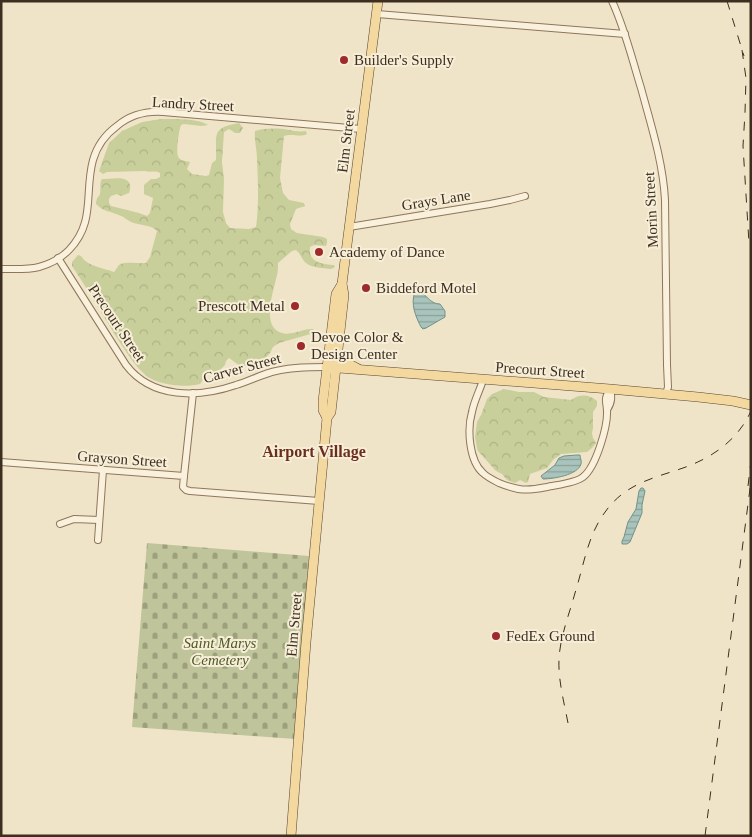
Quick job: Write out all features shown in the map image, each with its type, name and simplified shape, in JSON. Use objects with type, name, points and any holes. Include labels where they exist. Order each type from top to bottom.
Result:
[{"type":"main road","name":"Elm Street","points":[[331,367],[337,351],[344,295],[342,284],[378,1]]},
{"type":"main road","name":"Elm Street","points":[[291,836],[326,418],[331,412],[331,367],[336,294],[342,284]]},
{"type":"main road","points":[[337,351],[346,362],[360,370]]},
{"type":"main road","name":"Precourt Street","points":[[331,367],[666,394],[733,401],[751,405]]},
{"type":"street","name":"Morin Street","points":[[612,1],[625,34],[658,150],[663,177],[668,387],[666,394]]},
{"type":"street","points":[[376,14],[625,34]]},
{"type":"street","name":"Landry Street","points":[[1,269],[38,267],[58,258],[73,246],[85,224],[94,158],[100,145],[112,129],[130,118],[148,112],[159,112],[361,130]]},
{"type":"street","name":"Grays Lane","points":[[349,227],[490,204],[525,196]]},
{"type":"street","name":"Precourt Street","points":[[58,258],[120,356],[135,375],[144,383],[158,389],[176,393],[193,393]]},
{"type":"street","name":"Carver Street","points":[[193,393],[235,386],[282,370],[302,367],[331,367]]},
{"type":"street","points":[[483,380],[470,420],[471,444],[475,464],[483,474],[490,478],[514,489],[522,490],[534,490],[583,478],[591,468],[600,447],[607,410],[612,396],[610,389]]},
{"type":"street","points":[[184,476],[193,393]]},
{"type":"street","name":"Grayson Street","points":[[1,462],[184,476],[184,487],[190,491],[319,501]]},
{"type":"street","points":[[98,540],[103,470]]},
{"type":"street","points":[[60,524],[74,519],[99,520]]},
{"type":"green space","points":[[161,119],[192,120],[208,125],[181,125],[177,147],[179,158],[190,162],[187,169],[192,174],[206,176],[209,175],[212,163],[216,160],[216,139],[219,130],[223,127],[239,123],[243,128],[240,133],[235,133],[229,129],[224,132],[222,162],[224,179],[223,212],[226,223],[230,228],[249,229],[256,227],[258,184],[255,131],[281,129],[306,131],[307,134],[304,135],[284,136],[280,178],[283,193],[289,200],[304,203],[305,206],[296,209],[290,224],[291,229],[297,233],[327,239],[326,246],[314,245],[310,247],[311,256],[317,262],[334,265],[335,267],[331,269],[308,265],[296,250],[292,251],[278,263],[278,272],[270,307],[272,324],[275,329],[286,334],[309,329],[313,329],[315,332],[279,343],[273,347],[262,362],[254,366],[240,366],[229,358],[220,370],[207,374],[203,377],[200,384],[194,385],[166,384],[153,380],[143,373],[124,349],[72,266],[72,262],[78,255],[91,264],[114,272],[121,264],[146,263],[150,257],[157,231],[152,227],[131,222],[122,216],[104,210],[96,202],[100,194],[102,179],[122,178],[129,182],[129,193],[121,196],[117,194],[111,196],[109,203],[111,206],[147,216],[150,213],[153,198],[144,194],[144,185],[151,179],[160,177],[160,173],[145,171],[107,172],[103,174],[99,171],[109,143],[122,131],[142,122]]},
{"type":"green space","points":[[504,389],[534,392],[544,397],[571,400],[584,396],[594,399],[597,401],[597,406],[593,412],[592,433],[596,443],[587,452],[561,454],[547,468],[530,474],[526,483],[520,480],[515,483],[507,480],[478,451],[475,437],[477,422],[487,399],[492,394]]},
{"type":"green space","name":"Saint Marys Cemetery","points":[[147,543],[309,556],[295,739],[132,727]]},
{"type":"water","points":[[415,292],[421,292],[432,302],[440,304],[445,311],[445,317],[423,329],[414,310]]},
{"type":"water","points":[[580,455],[581,463],[579,468],[570,474],[543,479],[541,476],[555,465],[559,458]]},
{"type":"water","points":[[641,488],[645,491],[642,513],[630,542],[622,544],[628,522],[636,509]]},
{"type":"railway","points":[[727,1],[744,56]]},
{"type":"railway","points":[[742,50],[746,78],[743,146],[749,243]]},
{"type":"railway","points":[[568,723],[559,675],[561,642],[592,535],[601,518],[615,500],[633,487],[694,464],[723,447],[739,431],[751,411]]},
{"type":"railway","points":[[748,486],[751,461]]},
{"type":"railway","points":[[705,836],[751,481]]},
{"type":"place","name":"Builder's Supply","points":[[344,60]]},
{"type":"place","name":"Academy of Dance","points":[[319,252]]},
{"type":"place","name":"Biddeford Motel","points":[[366,288]]},
{"type":"place","name":"Prescott Metal","points":[[295,306]]},
{"type":"place","name":"Devoe Color & Design Center","points":[[301,346]]},
{"type":"place","name":"FedEx Ground","points":[[496,636]]},
{"type":"district","name":"Airport Village","points":[[314,451]]}]
